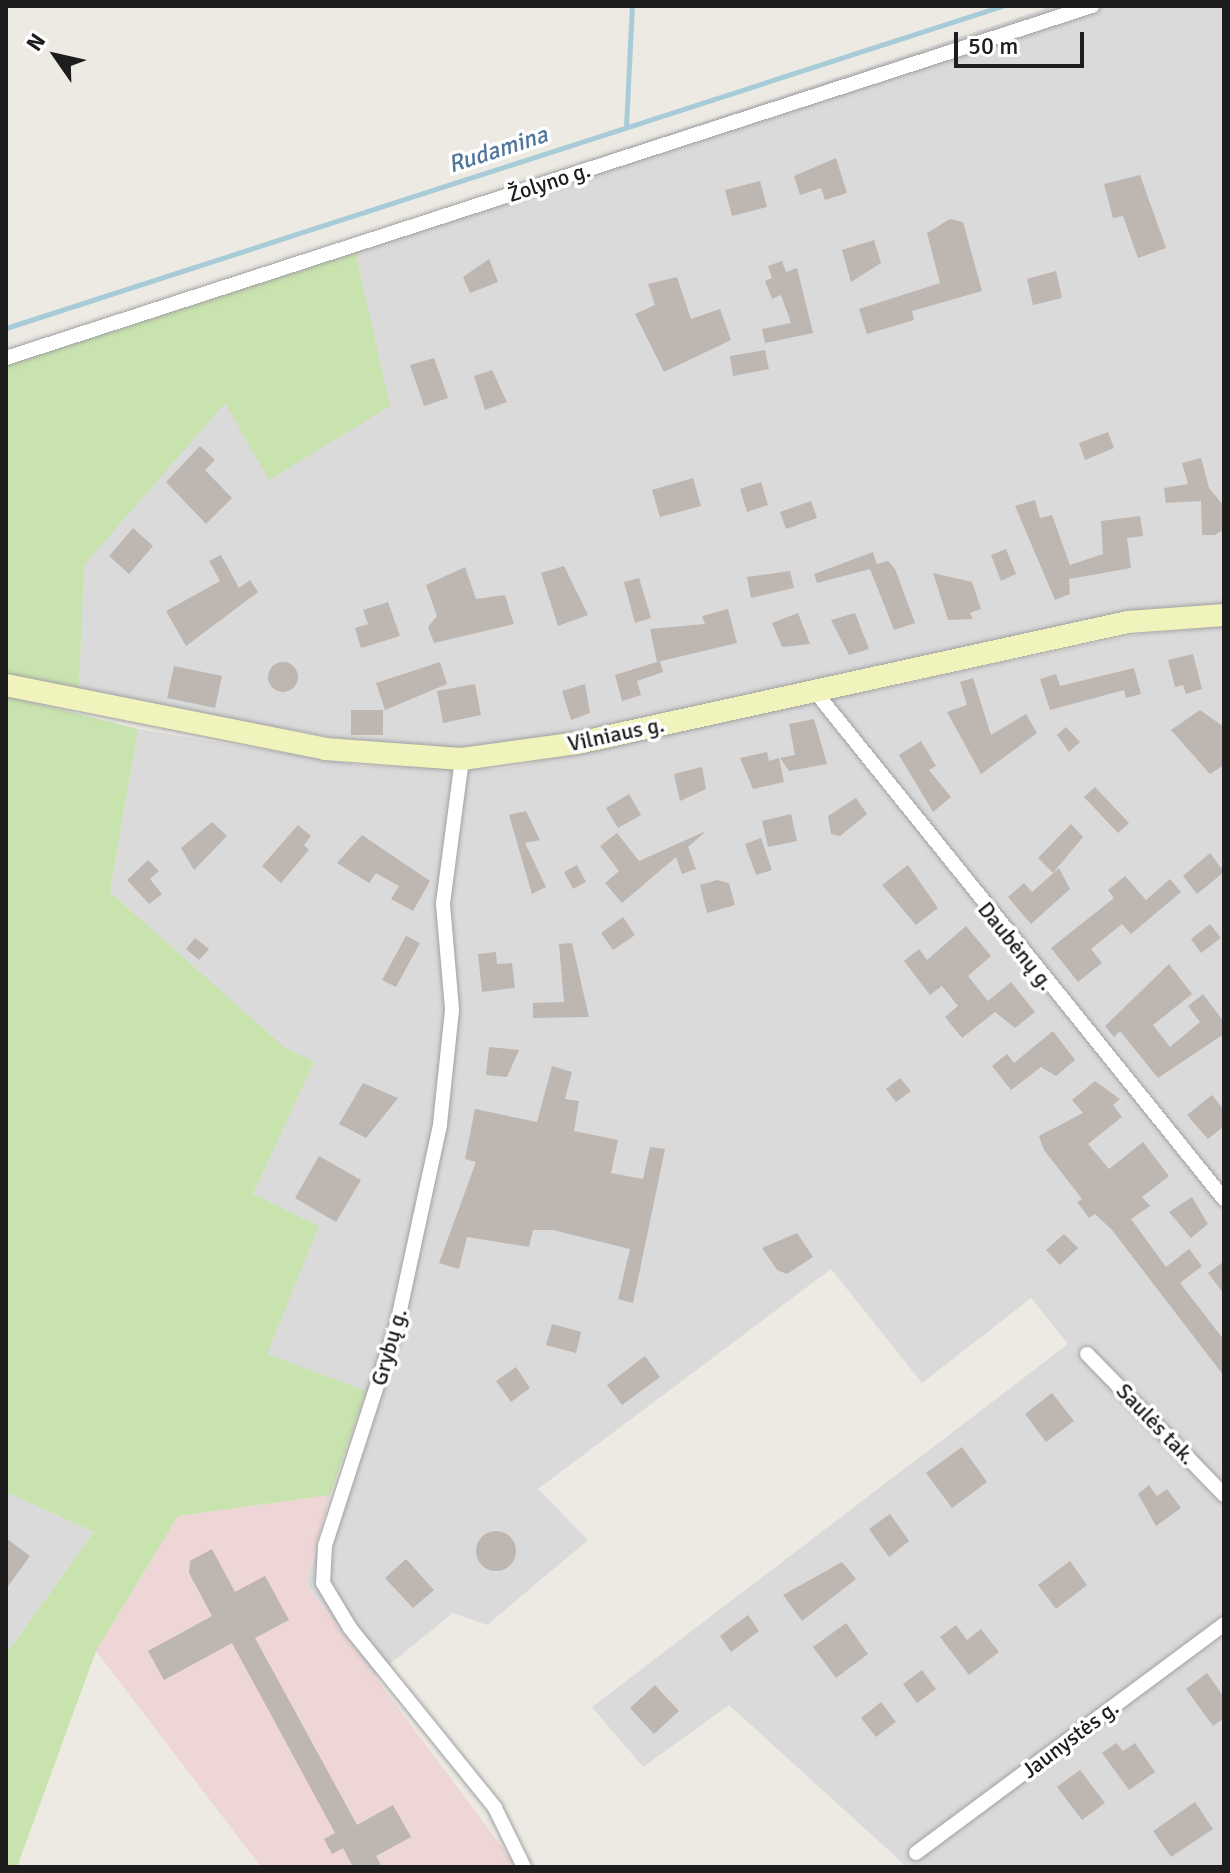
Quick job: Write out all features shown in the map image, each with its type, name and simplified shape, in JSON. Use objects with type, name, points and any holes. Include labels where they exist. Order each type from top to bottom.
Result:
[{"type":"main road","name":"Vilniaus g.","points":[[6,685],[325,749],[462,759],[578,743],[1128,622],[1224,615]]},
{"type":"street","name":"Žolyno g.","points":[[6,358],[1092,6]]},
{"type":"street","name":"Daubėnų g.","points":[[813,689],[1224,1199]]},
{"type":"street","name":"Grybų g.","points":[[462,759],[443,904],[452,1010],[440,1125],[397,1324],[325,1546],[323,1583],[350,1628],[495,1808],[524,1867]]},
{"type":"street","name":"Saulės tak.","points":[[1087,1354],[1224,1495]]},
{"type":"street","name":"Jaunystės g.","points":[[916,1853],[1224,1624]]},
{"type":"shaded area","points":[[1053,6],[1224,6],[1224,604],[1092,619],[529,742],[456,751],[400,749],[79,692],[83,565],[355,251],[352,239]]},
{"type":"shaded area","points":[[1224,626],[1224,1867],[907,1867],[729,1705],[643,1767],[592,1707],[1068,1344],[1031,1298],[922,1383],[831,1269],[538,1489],[588,1540],[487,1625],[453,1613],[375,1676],[306,1583],[366,1391],[266,1355],[319,1226],[253,1194],[313,1063],[285,1049],[110,892],[138,729],[363,766],[501,769],[1134,635]]},
{"type":"shaded area","points":[[6,1492],[94,1532],[6,1654]]},
{"type":"shaded area","points":[[330,1495],[306,1584],[513,1862],[507,1867],[261,1867],[96,1651],[178,1516]]},
{"type":"green space","points":[[355,251],[390,406],[269,480],[225,403],[84,565],[79,692],[6,677],[6,361]]},
{"type":"green space","points":[[6,696],[138,729],[110,892],[285,1048],[314,1062],[253,1194],[319,1226],[267,1354],[366,1391],[330,1495],[178,1516],[96,1651],[17,1867],[6,1867],[6,1654],[94,1532],[6,1492]]},
{"type":"building","points":[[836,158],[847,193],[825,200],[821,188],[800,195],[794,176]]},
{"type":"building","points":[[1140,175],[1166,248],[1138,258],[1123,216],[1113,218],[1104,184]]},
{"type":"building","points":[[760,181],[767,207],[732,216],[725,190]]},
{"type":"building","points":[[950,219],[963,222],[982,291],[912,311],[914,320],[867,334],[859,309],[940,283],[927,233]]},
{"type":"building","points":[[874,240],[881,263],[851,282],[842,250]]},
{"type":"building","points":[[489,259],[498,282],[470,293],[463,277]]},
{"type":"building","points":[[782,261],[786,272],[797,268],[813,333],[765,343],[762,329],[791,323],[781,295],[772,299],[765,281],[772,278],[768,266]]},
{"type":"building","points":[[1056,271],[1062,298],[1033,305],[1027,279]]},
{"type":"building","points":[[677,277],[691,319],[720,309],[731,340],[664,372],[635,314],[655,305],[648,284]]},
{"type":"building","points":[[765,350],[769,369],[733,376],[730,356]]},
{"type":"building","points":[[434,358],[448,398],[424,406],[410,365]]},
{"type":"building","points":[[492,370],[507,402],[485,410],[474,376]]},
{"type":"building","points":[[1108,432],[1114,448],[1085,460],[1079,443]]},
{"type":"building","points":[[200,446],[215,460],[205,470],[232,498],[206,524],[166,482]]},
{"type":"building","points":[[1201,458],[1209,488],[1224,506],[1224,529],[1215,535],[1202,535],[1201,501],[1166,503],[1164,488],[1188,484],[1182,463]]},
{"type":"building","points":[[693,478],[701,506],[660,517],[652,490]]},
{"type":"building","points":[[761,482],[768,505],[747,512],[740,489]]},
{"type":"building","points":[[1035,500],[1040,518],[1052,515],[1070,565],[1103,554],[1101,521],[1140,516],[1143,536],[1127,538],[1131,568],[1069,579],[1070,594],[1055,600],[1015,506]]},
{"type":"building","points":[[811,501],[817,518],[786,529],[780,512]]},
{"type":"building","points":[[133,528],[153,546],[129,574],[109,556]]},
{"type":"building","points":[[1006,549],[1016,574],[1001,581],[991,555]]},
{"type":"building","points":[[873,552],[877,564],[888,561],[895,569],[915,623],[894,630],[870,569],[817,583],[814,574]]},
{"type":"building","points":[[221,555],[239,588],[250,580],[258,592],[186,646],[166,611],[220,581],[209,561]]},
{"type":"building","points":[[564,566],[588,615],[558,626],[541,573]]},
{"type":"building","points":[[465,567],[476,599],[505,595],[514,624],[434,643],[428,627],[437,616],[426,585]]},
{"type":"building","points":[[790,571],[794,588],[751,598],[747,577]]},
{"type":"building","points":[[933,573],[972,582],[981,609],[970,613],[973,619],[948,620]]},
{"type":"building","points":[[639,578],[651,618],[635,623],[624,582]]},
{"type":"building","points":[[388,602],[400,636],[361,648],[355,628],[368,624],[363,610]]},
{"type":"building","points":[[728,609],[737,643],[657,662],[650,629],[705,624],[702,616]]},
{"type":"building","points":[[798,613],[810,644],[782,647],[772,623]]},
{"type":"building","points":[[855,613],[869,649],[849,655],[831,620]]},
{"type":"building","points":[[1193,654],[1202,689],[1186,694],[1183,685],[1175,687],[1168,660]]},
{"type":"building","points":[[660,661],[663,672],[637,681],[641,695],[622,701],[615,675]]},
{"type":"building","points":[[283,662],[294,666],[298,677],[294,688],[283,692],[272,688],[268,677],[272,666]]},
{"type":"building","points":[[440,662],[447,684],[385,710],[376,683]]},
{"type":"building","points":[[174,666],[222,676],[215,708],[167,698]]},
{"type":"building","points":[[1134,668],[1141,694],[1126,698],[1124,690],[1050,710],[1040,679],[1056,674],[1060,686]]},
{"type":"building","points":[[973,678],[991,735],[1026,714],[1037,733],[981,774],[947,712],[967,705],[960,682]]},
{"type":"building","points":[[475,684],[481,715],[443,723],[437,691]]},
{"type":"building","points":[[585,684],[590,713],[571,720],[562,691]]},
{"type":"building","points":[[351,710],[383,710],[383,735],[351,735]]},
{"type":"building","points":[[1200,710],[1224,727],[1224,765],[1210,774],[1171,730]]},
{"type":"building","points":[[814,719],[827,764],[789,771],[780,758],[795,755],[789,724]]},
{"type":"building","points":[[1066,727],[1080,742],[1069,752],[1057,735]]},
{"type":"building","points":[[921,741],[936,766],[929,770],[951,797],[933,812],[899,755]]},
{"type":"building","points":[[767,752],[769,761],[779,758],[784,782],[753,789],[740,758]]},
{"type":"building","points":[[702,767],[706,789],[680,801],[674,774]]},
{"type":"building","points":[[1095,787],[1129,823],[1118,833],[1084,797]]},
{"type":"building","points":[[629,794],[641,815],[618,828],[606,808]]},
{"type":"building","points":[[856,798],[867,814],[840,836],[831,834],[828,816]]},
{"type":"building","points":[[526,811],[540,840],[525,843],[546,887],[532,894],[509,815]]},
{"type":"building","points":[[791,814],[797,841],[768,847],[762,821]]},
{"type":"building","points":[[212,822],[227,836],[194,870],[181,848]]},
{"type":"building","points":[[1071,824],[1083,837],[1053,873],[1038,858]]},
{"type":"building","points":[[298,825],[311,836],[304,845],[309,850],[281,883],[262,866]]},
{"type":"building","points":[[706,831],[688,847],[696,869],[682,874],[676,857],[622,903],[605,883],[619,871],[600,846],[617,833],[639,861]]},
{"type":"building","points":[[362,835],[430,881],[413,911],[391,899],[399,886],[376,873],[369,883],[337,863]]},
{"type":"building","points":[[761,838],[772,870],[756,875],[745,844]]},
{"type":"building","points":[[1210,853],[1224,872],[1197,894],[1183,876]]},
{"type":"building","points":[[148,860],[159,871],[150,879],[162,894],[149,904],[127,880]]},
{"type":"building","points":[[577,865],[586,882],[573,889],[564,872]]},
{"type":"building","points":[[908,865],[938,908],[916,925],[882,885]]},
{"type":"building","points":[[1059,868],[1070,889],[1031,924],[1008,897],[1024,883],[1032,892]]},
{"type":"building","points":[[1125,876],[1146,900],[1170,879],[1181,892],[1131,934],[1122,924],[1091,949],[1102,963],[1078,982],[1051,948],[1114,898],[1108,890]]},
{"type":"building","points":[[717,880],[729,883],[735,905],[707,913],[700,885]]},
{"type":"building","points":[[623,917],[635,935],[613,950],[601,933]]},
{"type":"building","points":[[1210,924],[1221,938],[1201,953],[1191,939]]},
{"type":"building","points":[[966,926],[991,956],[968,976],[988,1001],[1011,982],[1035,1012],[1015,1028],[995,1012],[962,1038],[945,1017],[958,1006],[942,986],[930,995],[904,961],[919,949],[927,960]]},
{"type":"building","points":[[406,936],[420,943],[396,987],[382,980]]},
{"type":"building","points":[[195,938],[209,949],[199,960],[186,949]]},
{"type":"building","points":[[572,943],[589,1017],[533,1018],[533,1003],[564,1002],[559,944]]},
{"type":"building","points":[[496,952],[497,964],[512,963],[515,988],[482,992],[478,954]]},
{"type":"building","points":[[1169,964],[1192,994],[1153,1025],[1170,1047],[1200,1022],[1188,1006],[1203,994],[1224,1022],[1224,1034],[1158,1078],[1120,1031],[1114,1037],[1105,1026]]},
{"type":"building","points":[[1053,1031],[1075,1060],[1056,1076],[1041,1067],[1011,1090],[992,1066],[1007,1054],[1014,1063]]},
{"type":"building","points":[[489,1047],[519,1050],[507,1077],[486,1075]]},
{"type":"building","points":[[552,1066],[572,1072],[565,1099],[579,1101],[574,1131],[618,1140],[611,1173],[643,1179],[650,1147],[665,1149],[633,1303],[618,1299],[630,1249],[553,1230],[533,1230],[529,1247],[467,1237],[459,1269],[439,1263],[476,1162],[465,1159],[475,1109],[537,1122]]},
{"type":"building","points":[[900,1078],[911,1091],[896,1102],[886,1089]]},
{"type":"building","points":[[1095,1081],[1120,1099],[1113,1105],[1122,1117],[1088,1144],[1109,1169],[1143,1142],[1169,1176],[1142,1197],[1150,1206],[1131,1219],[1166,1267],[1189,1249],[1202,1266],[1180,1283],[1224,1340],[1224,1376],[1112,1230],[1095,1214],[1089,1218],[1077,1202],[1082,1199],[1044,1150],[1039,1136],[1083,1113],[1072,1100]]},
{"type":"building","points":[[363,1083],[398,1098],[366,1138],[339,1124]]},
{"type":"building","points":[[1212,1095],[1224,1110],[1224,1126],[1208,1139],[1187,1115]]},
{"type":"building","points":[[319,1156],[361,1180],[336,1222],[295,1198]]},
{"type":"building","points":[[1192,1197],[1208,1224],[1191,1238],[1169,1212]]},
{"type":"building","points":[[797,1233],[813,1257],[787,1274],[777,1270],[762,1248]]},
{"type":"building","points":[[1064,1234],[1078,1248],[1060,1265],[1046,1250]]},
{"type":"building","points":[[1224,1261],[1224,1294],[1208,1273]]},
{"type":"building","points":[[552,1324],[581,1332],[576,1353],[546,1345]]},
{"type":"building","points":[[645,1356],[660,1377],[622,1405],[607,1385]]},
{"type":"building","points":[[516,1367],[530,1388],[511,1402],[496,1381]]},
{"type":"building","points":[[1052,1393],[1074,1421],[1046,1442],[1025,1414]]},
{"type":"building","points":[[962,1447],[987,1482],[952,1508],[926,1473]]},
{"type":"building","points":[[1149,1485],[1157,1496],[1167,1489],[1181,1508],[1156,1526],[1138,1494]]},
{"type":"building","points":[[890,1514],[909,1541],[889,1557],[869,1529]]},
{"type":"building","points":[[496,1531],[510,1537],[516,1551],[510,1565],[496,1571],[482,1565],[476,1551],[482,1537]]},
{"type":"building","points":[[6,1538],[30,1556],[6,1589]]},
{"type":"building","points":[[212,1549],[235,1592],[265,1576],[289,1620],[255,1638],[357,1825],[393,1805],[411,1837],[376,1856],[382,1867],[353,1867],[343,1848],[332,1854],[324,1839],[335,1833],[232,1643],[164,1680],[148,1651],[212,1616],[189,1573],[190,1561]]},
{"type":"building","points":[[406,1559],[434,1590],[413,1608],[385,1578]]},
{"type":"building","points":[[1070,1561],[1087,1585],[1056,1609],[1038,1585]]},
{"type":"building","points":[[842,1562],[856,1579],[802,1621],[783,1595]]},
{"type":"building","points":[[748,1615],[759,1631],[731,1652],[720,1636]]},
{"type":"building","points":[[846,1623],[868,1654],[836,1678],[813,1647]]},
{"type":"building","points":[[956,1625],[967,1640],[981,1629],[999,1652],[969,1675],[940,1637]]},
{"type":"building","points":[[922,1670],[936,1689],[917,1703],[903,1684]]},
{"type":"building","points":[[1207,1673],[1224,1697],[1224,1718],[1213,1726],[1186,1689]]},
{"type":"building","points":[[655,1685],[679,1711],[654,1734],[630,1708]]},
{"type":"building","points":[[881,1702],[896,1722],[876,1737],[861,1718]]},
{"type":"building","points":[[1116,1743],[1123,1751],[1135,1743],[1155,1772],[1129,1790],[1102,1753]]},
{"type":"building","points":[[1080,1770],[1105,1803],[1082,1820],[1057,1787]]},
{"type":"building","points":[[1195,1802],[1213,1829],[1171,1857],[1153,1831]]},
{"type":"waterway","points":[[626,127],[632,6]]},
{"type":"waterway","name":"Rudamina","points":[[6,328],[1002,6]]}]
